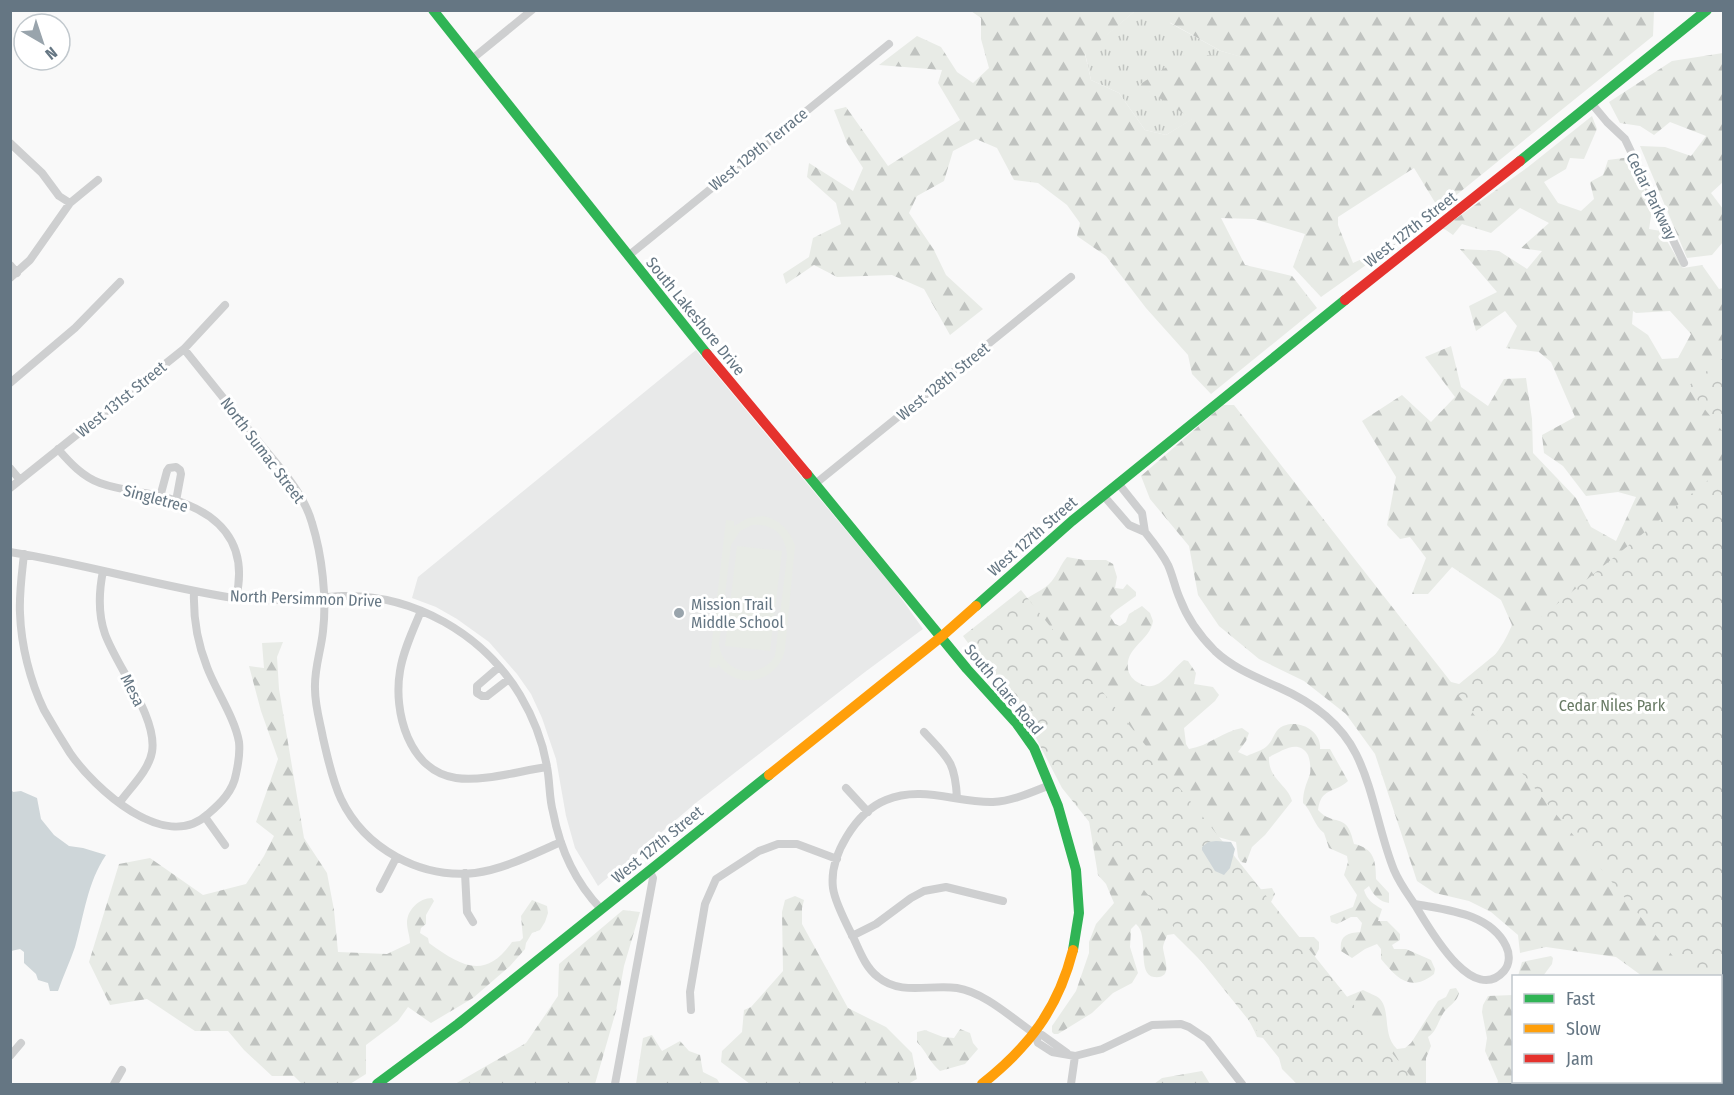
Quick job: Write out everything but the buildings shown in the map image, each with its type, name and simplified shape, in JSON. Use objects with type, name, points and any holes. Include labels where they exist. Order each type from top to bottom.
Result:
[{"type":"street","name":"South Lakeshore Drive","points":[[433,10],[701,349],[940,637]]},
{"type":"street","points":[[472,59],[532,10]]},
{"type":"street","name":"West 127th Street","points":[[377,1084],[458,1024],[940,637],[1103,495],[1707,10]]},
{"type":"street","name":"West 129th Terrace","points":[[628,256],[889,44]]},
{"type":"street","name":"Cedar Parkway","points":[[1592,104],[1625,139],[1684,263]]},
{"type":"street","points":[[10,143],[42,173],[59,196],[70,203]]},
{"type":"street","points":[[10,266],[14,275],[30,260],[70,203],[98,180]]},
{"type":"street","name":"West 128th Street","points":[[815,484],[1071,277]]},
{"type":"street","points":[[10,383],[75,328],[120,282]]},
{"type":"street","name":"West 131st Street","points":[[10,489],[184,349],[225,304]]},
{"type":"street","name":"North Sumac Street","points":[[184,349],[287,478],[305,505],[316,537],[324,598],[323,631],[316,668],[315,691],[331,771],[340,799],[355,823],[372,840],[396,858],[426,869],[465,873],[491,870],[561,842]]},
{"type":"street","name":"Singletree","points":[[58,449],[82,473],[92,479],[113,487],[176,501],[206,514],[218,523],[236,547],[238,563],[236,598]]},
{"type":"street","points":[[160,497],[167,471],[169,468],[176,467],[180,470],[181,476],[176,501]]},
{"type":"street","points":[[10,468],[20,480]]},
{"type":"street","points":[[1118,483],[1142,513],[1144,532]]},
{"type":"street","points":[[1103,495],[1129,525],[1144,532],[1167,563],[1189,619],[1216,652],[1234,666],[1312,705],[1329,718],[1355,753],[1404,892],[1431,933],[1454,962],[1465,972],[1487,980],[1495,979],[1508,965],[1509,957],[1503,940],[1475,918],[1461,912],[1414,904]]},
{"type":"street","name":"North Persimmon Drive","points":[[10,552],[236,598],[284,600],[375,598],[421,611],[466,636],[509,678],[533,720],[547,767],[552,812],[561,842],[574,873],[601,909]]},
{"type":"street","points":[[24,554],[19,613],[26,661],[44,709],[71,754],[103,789],[142,819],[169,826],[187,825],[205,817],[226,798],[236,776],[239,742],[225,705],[207,668],[197,638],[194,620],[194,591]]},
{"type":"street","name":"Mesa","points":[[103,571],[99,607],[105,633],[153,735],[152,754],[142,773],[120,802]]},
{"type":"street","points":[[421,611],[402,661],[399,682],[403,721],[418,756],[436,771],[455,778],[473,778],[547,767]]},
{"type":"street","name":"South Clare Road","points":[[940,637],[969,672],[998,700],[1025,734],[1040,759],[1073,856],[1078,881],[1077,942],[1062,984],[1040,1028],[1002,1070],[982,1084]]},
{"type":"street","points":[[499,667],[477,686],[477,693],[487,696],[509,678]]},
{"type":"street","points":[[924,732],[949,758],[956,774],[957,798]]},
{"type":"street","points":[[1050,785],[1006,801],[992,802],[913,793],[884,800],[860,818],[845,837],[834,867],[833,889],[864,960],[878,977],[902,988],[959,988],[986,999],[1035,1034],[1042,1035],[1071,1055],[1102,1049],[1152,1024],[1189,1026],[1207,1039],[1242,1084]]},
{"type":"street","points":[[846,788],[868,812]]},
{"type":"street","points":[[205,817],[225,845]]},
{"type":"street","points":[[692,1010],[690,992],[705,904],[716,879],[759,851],[778,844],[797,844],[837,859]]},
{"type":"street","points":[[380,889],[396,858]]},
{"type":"street","points":[[615,1084],[653,878],[649,870]]},
{"type":"street","points":[[465,873],[467,912],[473,922]]},
{"type":"street","points":[[852,936],[876,924],[924,891],[946,887],[1003,901]]},
{"type":"street","points":[[10,1056],[21,1043]]},
{"type":"street","points":[[1071,1055],[1071,1084]]},
{"type":"street","points":[[114,1084],[122,1070]]},
{"type":"shaded area","name":"Mission Trail Middle School","points":[[696,350],[894,588],[923,629],[697,802],[598,886],[575,848],[566,816],[556,759],[531,694],[489,642],[436,607],[412,598],[418,577]]},
{"type":"shaded area","points":[[10,788],[13,792],[21,791],[37,798],[41,819],[54,835],[69,846],[106,855],[90,888],[75,947],[58,991],[50,991],[48,983],[38,980],[36,974],[24,963],[24,952],[20,949],[11,951]]},
{"type":"shaded area","points":[[1208,842],[1231,842],[1235,849],[1230,868],[1224,875],[1215,871],[1202,850]]},
{"type":"green space","points":[[1169,10],[1170,23],[1221,51],[1253,60],[1140,85],[1193,119],[1166,135],[1145,130],[1119,93],[1091,80],[1085,53],[1135,11]]},
{"type":"green space","points":[[971,11],[1135,11],[1085,54],[1091,80],[1119,93],[1145,130],[1166,135],[1192,119],[1139,85],[1188,53],[1248,59],[1221,51],[1169,22],[1169,11],[1654,11],[1653,36],[1439,209],[1414,168],[1338,217],[1338,225],[1353,263],[1397,243],[1321,297],[1293,267],[1305,234],[1254,219],[1221,218],[1245,265],[1292,276],[1317,308],[1211,394],[1192,374],[1188,355],[1146,308],[1106,256],[1077,236],[1080,223],[1067,205],[1038,183],[1014,180],[997,148],[976,139],[953,151],[944,181],[917,196],[909,213],[934,250],[946,275],[983,309],[950,335],[924,289],[892,275],[837,277],[814,265],[786,284],[783,274],[809,257],[813,238],[841,224],[836,203],[807,177],[809,163],[853,191],[863,168],[847,143],[834,110],[846,107],[888,166],[960,120],[938,83],[942,70],[879,65],[917,36],[941,47],[957,72],[973,83],[989,68],[981,39],[981,18]]},
{"type":"green space","points":[[1723,53],[1723,182],[1711,193],[1723,209],[1723,242],[1712,255],[1687,258],[1640,146],[1665,147],[1691,156],[1706,136],[1670,122],[1654,135],[1640,126],[1620,123],[1609,102],[1672,61]]},
{"type":"green space","points":[[1592,116],[1597,129],[1584,159],[1570,158],[1566,169],[1544,182],[1558,203],[1581,211],[1594,199],[1590,182],[1603,175],[1608,160],[1631,157],[1652,210],[1649,229],[1661,231],[1683,268],[1702,265],[1719,289],[1723,288],[1723,1084],[1497,1084],[1498,1081],[1485,1051],[1487,1038],[1482,1012],[1483,1005],[1488,996],[1512,995],[1512,1083],[1722,1083],[1722,975],[1641,975],[1616,957],[1546,947],[1520,953],[1518,935],[1491,912],[1469,901],[1435,893],[1417,881],[1375,754],[1346,714],[1304,681],[1259,659],[1219,626],[1198,595],[1189,546],[1150,499],[1141,476],[1223,405],[1234,405],[1451,682],[1467,686],[1493,658],[1512,625],[1501,600],[1452,567],[1428,594],[1412,594],[1426,558],[1410,537],[1400,539],[1387,525],[1396,477],[1362,421],[1402,395],[1431,422],[1455,397],[1425,357],[1451,346],[1461,387],[1488,406],[1504,379],[1526,378],[1532,419],[1533,453],[1576,498],[1591,527],[1616,541],[1636,497],[1618,492],[1586,496],[1563,466],[1544,453],[1542,435],[1575,417],[1551,362],[1539,352],[1506,348],[1517,326],[1505,311],[1476,331],[1469,306],[1497,292],[1460,249],[1499,251],[1527,269],[1542,251],[1521,248],[1549,223],[1520,208],[1491,233],[1462,224],[1453,235],[1443,228],[1528,167]],"holes":[[[1633,311],[1636,313],[1670,311],[1691,334],[1678,358],[1662,359],[1648,335],[1632,324]]]},
{"type":"green space","points":[[1723,358],[1723,432],[1687,387]]},
{"type":"green space","name":"Cedar Niles Park","points":[[1723,468],[1723,1084],[1547,1084],[1722,1083],[1722,975],[1682,975],[1686,972],[1453,689]]},
{"type":"green space","points":[[763,516],[774,520],[787,530],[795,546],[785,649],[781,660],[766,676],[746,680],[726,673],[718,664],[717,668],[709,667],[726,520],[734,521],[734,526],[748,518]],"holes":[[[752,525],[772,528],[781,536],[787,556],[775,656],[760,669],[742,671],[727,662],[719,644],[731,545],[740,531]]]},
{"type":"green space","points":[[737,546],[782,551],[770,651],[725,646]]},
{"type":"green space","points":[[1067,557],[1106,560],[1113,564],[1117,577],[1115,588],[1123,589],[1127,584],[1136,592],[1136,596],[1110,616],[1115,624],[1120,626],[1126,622],[1129,614],[1142,606],[1150,613],[1153,621],[1151,628],[1134,649],[1128,661],[1130,675],[1133,679],[1146,686],[1158,684],[1184,660],[1188,661],[1196,673],[1194,684],[1213,687],[1219,695],[1184,728],[1189,749],[1242,728],[1249,733],[1238,752],[1247,756],[1266,747],[1283,726],[1296,724],[1313,732],[1320,743],[1320,749],[1330,749],[1348,781],[1325,794],[1318,810],[1345,824],[1354,844],[1370,852],[1376,879],[1389,893],[1389,903],[1377,898],[1369,886],[1364,890],[1371,901],[1382,909],[1378,921],[1387,921],[1400,934],[1400,940],[1392,945],[1394,949],[1406,949],[1431,960],[1435,969],[1434,974],[1418,982],[1404,981],[1381,959],[1381,949],[1377,944],[1352,958],[1341,951],[1341,942],[1345,936],[1360,932],[1362,923],[1357,917],[1351,917],[1337,924],[1331,922],[1330,916],[1353,907],[1357,895],[1344,875],[1348,862],[1347,856],[1329,848],[1324,833],[1303,803],[1304,791],[1310,774],[1310,762],[1304,750],[1294,747],[1269,757],[1272,771],[1287,790],[1292,801],[1265,835],[1252,847],[1246,863],[1241,862],[1238,857],[1236,842],[1218,837],[1255,890],[1272,888],[1275,894],[1269,906],[1291,934],[1299,937],[1314,937],[1319,942],[1319,949],[1270,1039],[1257,1037],[1232,996],[1174,934],[1167,935],[1163,945],[1166,967],[1164,975],[1154,977],[1149,975],[1144,962],[1140,929],[1136,924],[1131,929],[1130,947],[1138,973],[1132,983],[1113,993],[1092,1013],[1058,1034],[1052,1032],[1052,1026],[1076,991],[1096,924],[1114,903],[1106,884],[1098,875],[1088,815],[1026,599],[1051,582]]},
{"type":"green space","points":[[1021,590],[1417,1084],[1300,1084],[1062,788],[1035,736],[963,636]]},
{"type":"green space","points":[[283,642],[277,657],[279,689],[304,838],[327,873],[334,910],[338,952],[387,954],[410,943],[407,923],[411,909],[418,902],[432,898],[434,901],[426,915],[426,924],[421,928],[420,933],[428,938],[429,943],[452,958],[472,966],[482,966],[502,954],[512,942],[523,938],[521,916],[532,900],[547,906],[548,913],[545,922],[540,930],[532,933],[525,949],[510,966],[473,998],[431,1023],[408,1007],[398,1021],[366,1045],[366,1074],[350,1084],[302,1084],[294,1076],[272,1076],[244,1050],[228,1031],[195,1031],[147,999],[110,1005],[89,962],[119,864],[150,858],[203,895],[246,884],[264,856],[274,836],[256,822],[278,759],[261,711],[249,666],[264,668],[262,643]]},
{"type":"green space","points":[[795,896],[804,900],[802,924],[848,1008],[886,1027],[912,1053],[917,1079],[908,1084],[750,1084],[721,1062],[722,1051],[742,1032],[744,1010],[751,1007],[783,971],[782,912],[785,900]]},
{"type":"green space","points":[[623,910],[640,912],[624,966],[616,1011],[595,1084],[455,1084],[526,1043],[558,996],[559,964]]},
{"type":"green space","points":[[1551,956],[1553,958],[1552,964],[1544,975],[1518,975],[1522,962]]},
{"type":"green space","points":[[1456,988],[1459,993],[1457,999],[1444,1012],[1428,1037],[1431,1046],[1426,1058],[1426,1084],[1297,1084],[1282,1069],[1275,1043],[1332,1003],[1363,990],[1380,999],[1385,1010],[1392,1043],[1397,1049],[1405,1048],[1411,1043],[1438,1001],[1446,997],[1450,989]]},
{"type":"green space","points":[[960,1029],[970,1033],[978,1049],[965,1064],[940,1071],[917,1042],[917,1032],[925,1030],[943,1037],[954,1038]]},
{"type":"green space","points":[[652,1035],[662,1051],[680,1041],[689,1051],[700,1055],[703,1072],[717,1079],[720,1084],[636,1084],[643,1038]]},
{"type":"green space","points":[[1202,1071],[1210,1084],[1154,1084],[1162,1078]]},
{"type":"traffic: fast","points":[[433,10],[707,354]]},
{"type":"traffic: fast","points":[[1520,161],[1707,10]]},
{"type":"traffic: fast","points":[[976,606],[1072,521],[1345,300]]},
{"type":"traffic: fast","points":[[807,474],[967,669],[1017,724],[1034,748],[1058,806],[1076,870],[1079,913],[1073,950]]},
{"type":"traffic: fast","points":[[377,1084],[458,1024],[769,775]]},
{"type":"traffic: slow","points":[[769,775],[941,637],[976,606]]},
{"type":"traffic: slow","points":[[982,1084],[1014,1056],[1050,1009],[1067,971],[1073,950]]},
{"type":"traffic: jam","points":[[1345,300],[1520,161]]},
{"type":"traffic: jam","points":[[707,354],[807,474]]},
{"type":"place","name":"Mission Trail Middle School","points":[[679,613]]}]
